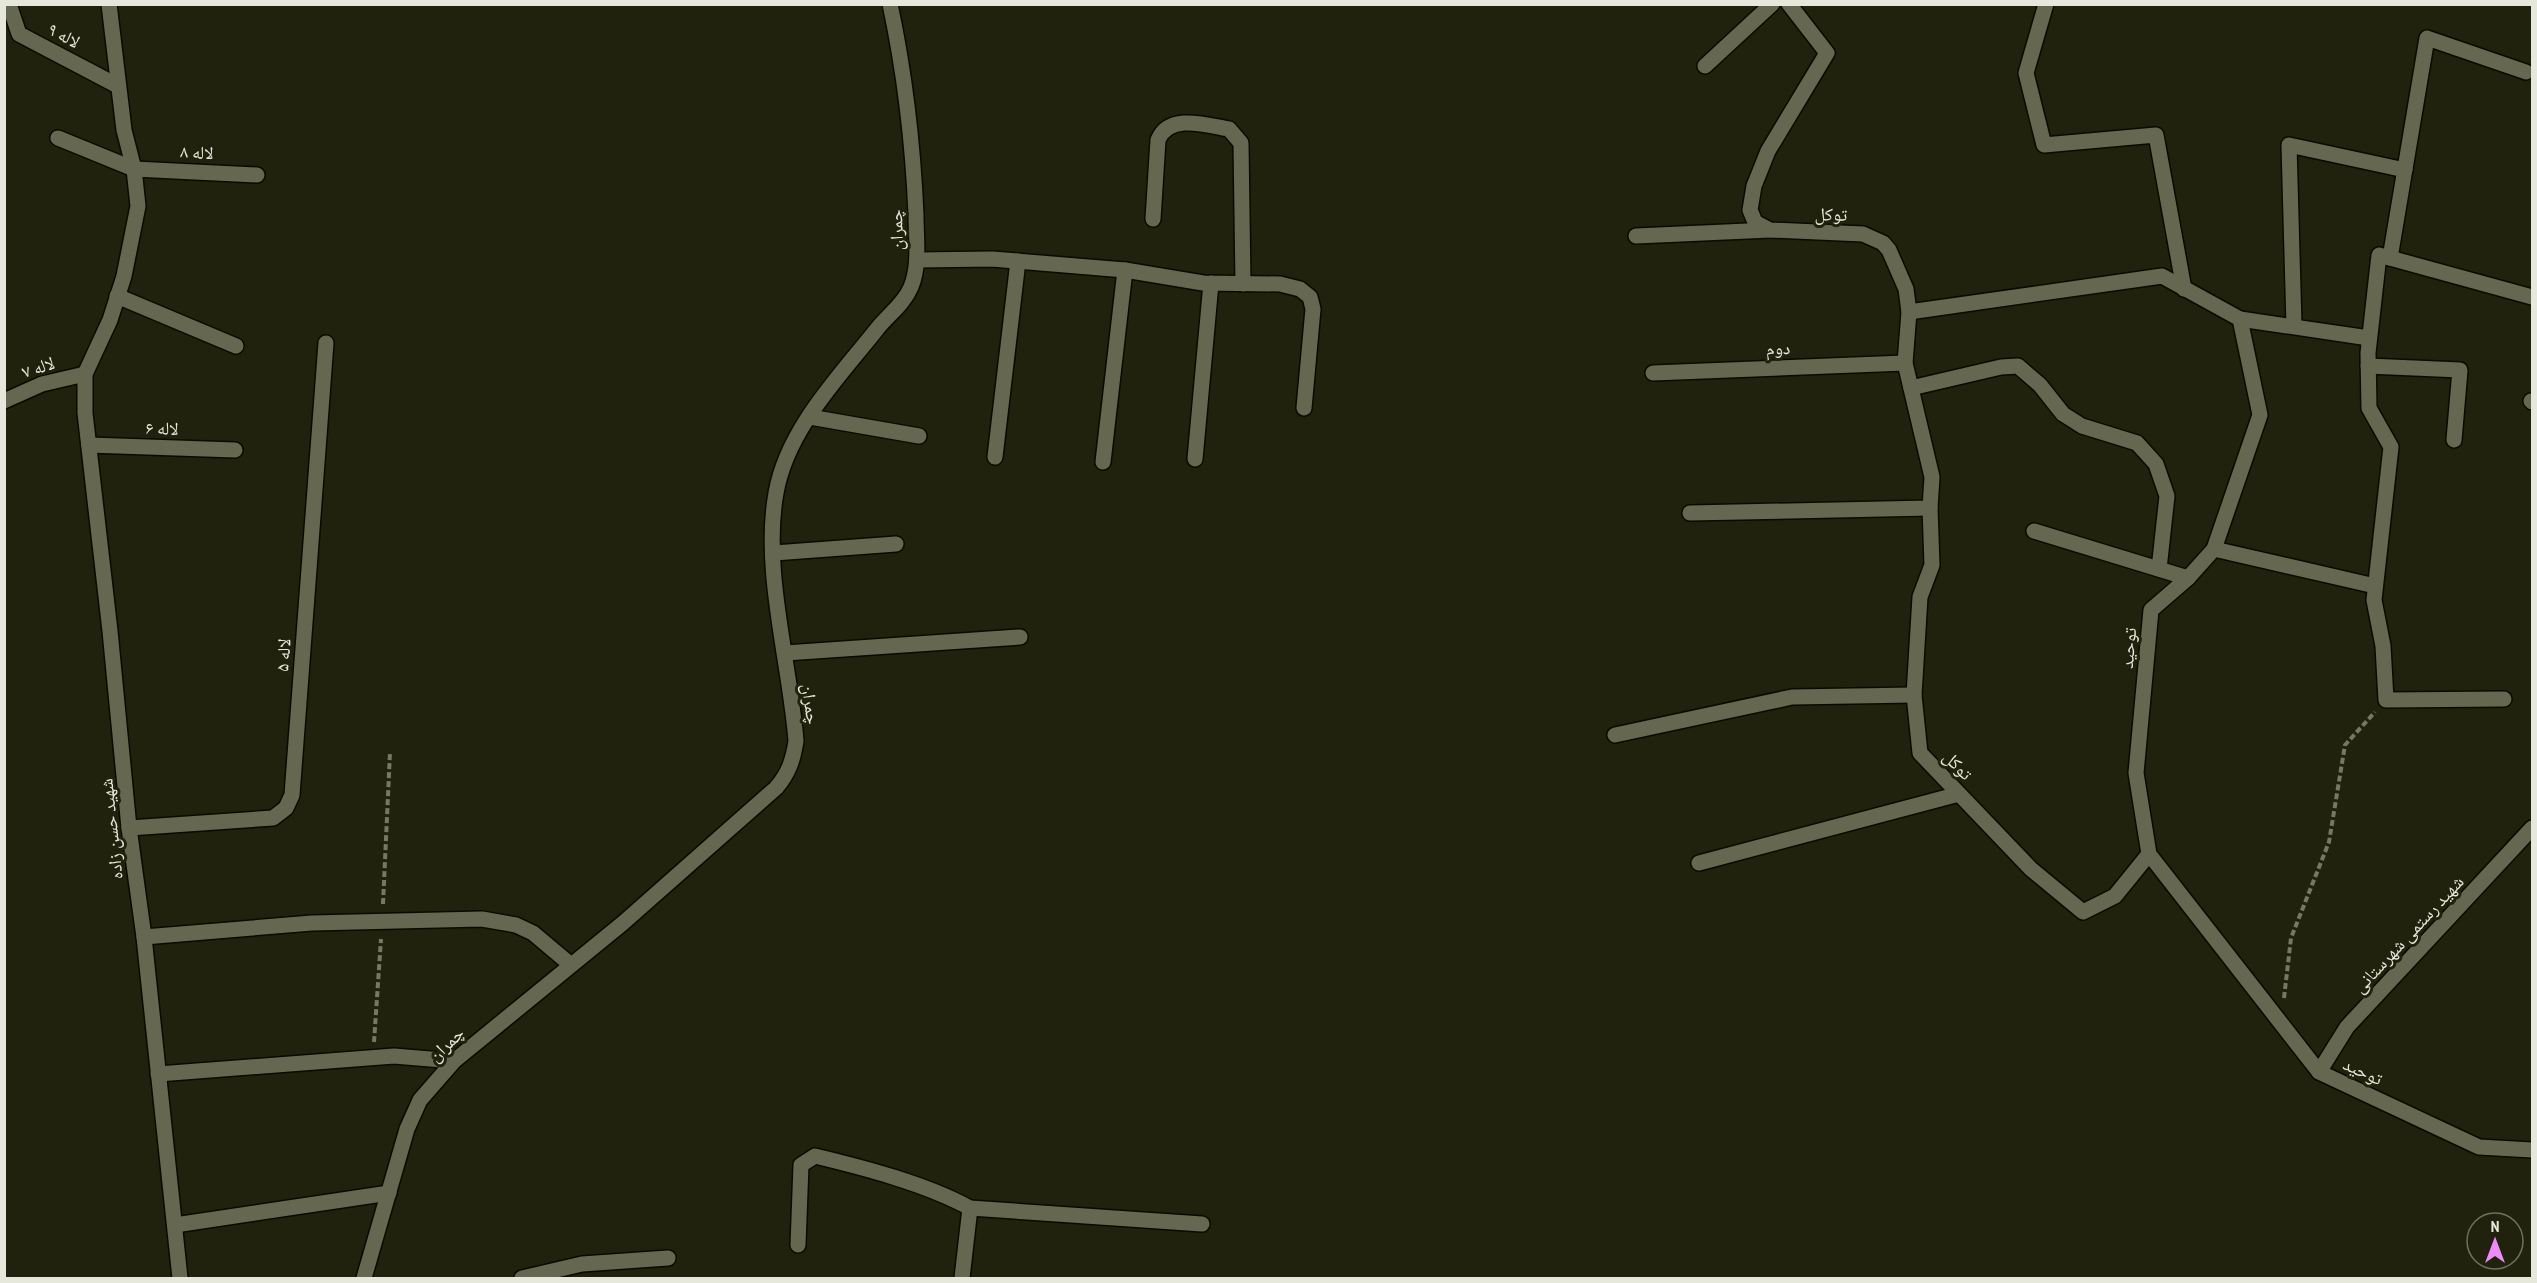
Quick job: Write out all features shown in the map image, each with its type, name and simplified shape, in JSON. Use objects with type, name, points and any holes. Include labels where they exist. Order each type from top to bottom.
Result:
[{"type":"street","name":"لاله ۹","points":[[9,4],[19,34],[118,86]]},
{"type":"street","points":[[85,374],[99,349],[117,296],[138,206],[134,169],[124,130],[108,4]]},
{"type":"street","name":"چمران","points":[[363,1278],[407,1129],[420,1101],[454,1061],[649,901],[787,776],[794,758],[796,741],[774,553],[773,516],[776,492],[795,436],[857,354],[903,301],[911,287],[917,260],[913,155],[902,68],[890,4]]},
{"type":"street","points":[[1705,66],[1772,4]]},
{"type":"street","points":[[1770,230],[1755,222],[1750,210],[1754,186],[1768,151],[1827,53],[1789,4]]},
{"type":"street","points":[[2046,4],[2026,73],[2044,145],[2156,135],[2184,289]]},
{"type":"street","points":[[2390,258],[2427,38],[2526,72]]},
{"type":"street","points":[[1153,219],[1158,140],[1162,131],[1173,124],[1201,124],[1229,129],[1241,143],[1243,284]]},
{"type":"street","name":"لاله ۸","points":[[58,138],[134,169],[257,175]]},
{"type":"street","points":[[2294,326],[2289,145],[2405,170]]},
{"type":"street","name":"توکل","points":[[1636,236],[1770,230],[1863,234],[1883,243],[1897,266],[1906,289],[1909,312],[1905,363],[1932,477],[1930,508],[1932,565],[1920,597],[1914,695],[1920,753],[2031,869],[2083,912],[2115,896],[2149,854]]},
{"type":"street","points":[[2504,699],[2386,700],[2383,646],[2374,600],[2391,447],[2369,408],[2369,338],[2379,255],[2532,297]]},
{"type":"street","points":[[917,260],[992,259],[1125,270],[1211,283],[1280,284],[1300,289],[1310,297],[1313,309],[1304,408]]},
{"type":"street","points":[[995,457],[1018,261]]},
{"type":"street","points":[[1103,462],[1125,270]]},
{"type":"street","points":[[1909,312],[2162,276],[2240,319],[2369,338]]},
{"type":"street","points":[[1195,459],[1211,283]]},
{"type":"street","points":[[117,296],[236,346]]},
{"type":"street","name":"توحید","points":[[2240,319],[2260,415],[2214,549],[2188,578],[2151,609],[2136,773],[2149,854],[2319,1072],[2479,1147],[2532,1150]]},
{"type":"street","name":"لاله ۵","points":[[129,828],[273,818],[286,808],[292,795],[326,343]]},
{"type":"street","name":"دوم","points":[[1653,373],[1905,363]]},
{"type":"street","points":[[1911,388],[2001,367],[2018,366],[2040,385],[2063,414],[2082,426],[2137,443],[2156,464],[2167,496],[2158,569]]},
{"type":"street","points":[[2368,366],[2460,370],[2454,440]]},
{"type":"street","name":"لاله ۷","points":[[4,401],[42,384],[85,374]]},
{"type":"street","name":"شهید حسن زاده","points":[[85,374],[85,413],[180,1278]]},
{"type":"street","points":[[810,417],[919,436]]},
{"type":"street","name":"لاله ۶","points":[[89,445],[235,450]]},
{"type":"street","points":[[1690,513],[1930,508]]},
{"type":"street","points":[[2034,531],[2188,578]]},
{"type":"street","points":[[774,553],[896,544]]},
{"type":"street","points":[[2214,549],[2375,586]]},
{"type":"street","points":[[785,653],[1020,637]]},
{"type":"street","points":[[1614,735],[1792,697],[1914,695]]},
{"type":"street","points":[[1699,863],[1959,794]]},
{"type":"street","name":"شهید رستمی شهرستانی","points":[[2319,1072],[2347,1027],[2532,828]]},
{"type":"street","points":[[144,937],[312,923],[482,919],[516,925],[533,933],[571,965]]},
{"type":"street","points":[[158,1074],[394,1056],[454,1061]]},
{"type":"street","points":[[798,1245],[801,1165],[815,1156],[860,1167],[942,1194],[970,1209],[1202,1224]]},
{"type":"street","points":[[174,1225],[389,1193]]},
{"type":"street","points":[[962,1278],[970,1209]]},
{"type":"street","points":[[522,1278],[582,1264],[668,1258]]},
{"type":"path","points":[[2282,1024],[2291,938],[2329,842],[2345,745],[2386,700]]}]
